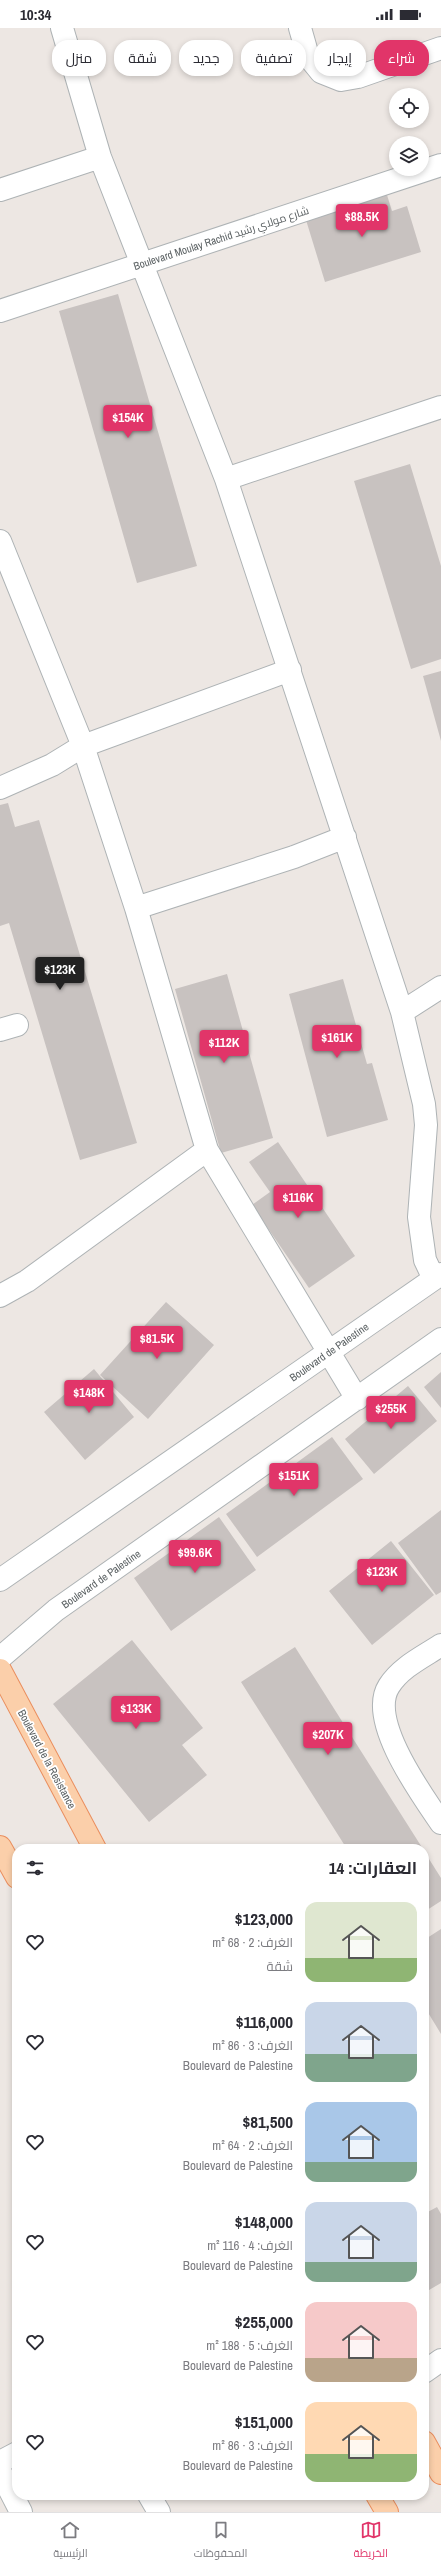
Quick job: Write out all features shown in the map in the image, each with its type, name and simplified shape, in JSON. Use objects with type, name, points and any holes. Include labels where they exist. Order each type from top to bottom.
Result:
[{"type":"main road","name":"Boulevard de la Resistance","points":[[0,1670],[92,1844]]},
{"type":"main road","points":[[0,1847],[12,1868]]},
{"type":"main road","points":[[429,2451],[441,2472]]},
{"type":"main road","points":[[380,2500],[387,2512]]},
{"type":"street","points":[[300,28],[308,56],[321,72],[341,80],[358,78],[441,48]]},
{"type":"street","points":[[66,29],[100,157],[226,479],[402,1012],[424,1104],[426,1125],[420,1178],[419,1217],[425,1260],[437,1276]]},
{"type":"street","points":[[0,190],[100,157]]},
{"type":"street","name":"Boulevard Moulay Rachid شارع مولاي رشيد","points":[[0,311],[441,165]]},
{"type":"street","points":[[226,479],[439,414]]},
{"type":"street","points":[[1,546],[83,746],[136,908],[206,1150],[357,1398]]},
{"type":"street","points":[[0,788],[52,765],[83,746],[290,670]]},
{"type":"street","points":[[136,908],[294,857],[345,837]]},
{"type":"street","points":[[402,1012],[441,987]]},
{"type":"street","points":[[0,1296],[27,1281],[206,1150]]},
{"type":"street","name":"Boulevard de Palestine","points":[[0,1580],[330,1353],[437,1276]]},
{"type":"street","name":"Boulevard de Palestine","points":[[0,1658],[56,1610],[441,1339]]},
{"type":"street","points":[[441,1645],[405,1668],[388,1687],[383,1705],[394,1745],[420,1792],[441,1823]]},
{"type":"street","points":[[429,2368],[441,2360]]},
{"type":"street","points":[[0,2462],[12,2456]]},
{"type":"street","points":[[0,2471],[12,2494]]},
{"type":"street","points":[[15,2500],[21,2512]]},
{"type":"street","points":[[152,2500],[159,2512]]},
{"type":"building","points":[[387,195],[392,211],[407,206],[421,252],[325,282],[306,220]]},
{"type":"building","points":[[118,294],[197,566],[137,583],[59,311]]},
{"type":"building","points":[[410,464],[441,566],[441,659],[411,669],[354,481]]},
{"type":"building","points":[[441,671],[441,741],[423,676]]},
{"type":"building","points":[[8,803],[15,827],[39,820],[137,1143],[80,1160],[9,923],[0,926],[0,805]]},
{"type":"building","points":[[227,974],[273,1138],[221,1153],[175,989]]},
{"type":"building","points":[[343,979],[367,1064],[372,1063],[388,1120],[327,1137],[289,994]]},
{"type":"building","points":[[278,1142],[355,1256],[309,1288],[252,1205],[270,1192],[249,1162]]},
{"type":"building","points":[[166,1302],[214,1345],[148,1419],[100,1375]]},
{"type":"building","points":[[94,1369],[134,1417],[85,1460],[44,1412]]},
{"type":"building","points":[[441,1372],[441,1408],[424,1387]]},
{"type":"building","points":[[408,1386],[437,1421],[374,1474],[345,1439]]},
{"type":"building","points":[[332,1437],[363,1479],[257,1557],[226,1514]]},
{"type":"building","points":[[441,1510],[441,1592],[436,1595],[398,1543]]},
{"type":"building","points":[[219,1517],[256,1570],[171,1631],[134,1578]]},
{"type":"building","points":[[391,1541],[434,1595],[372,1645],[329,1591]]},
{"type":"building","points":[[132,1640],[203,1728],[182,1745],[207,1775],[149,1822],[53,1704]]},
{"type":"building","points":[[295,1647],[420,1844],[344,1844],[241,1682]]},
{"type":"building","points":[[429,1859],[441,1878],[441,1901],[429,1909]]},
{"type":"building","points":[[441,1929],[441,2034],[429,2014],[429,1937]]},
{"type":"building","points":[[437,2207],[441,2214],[441,2283],[429,2290],[429,2211]]}]
